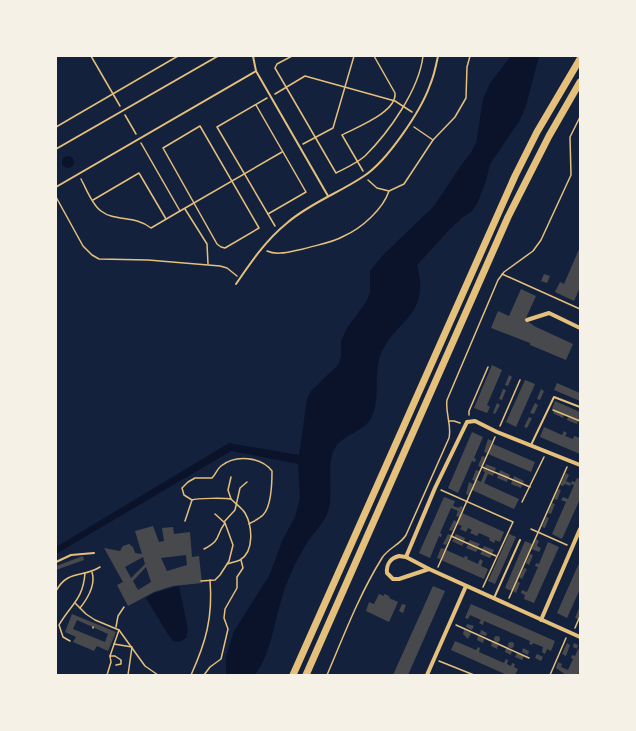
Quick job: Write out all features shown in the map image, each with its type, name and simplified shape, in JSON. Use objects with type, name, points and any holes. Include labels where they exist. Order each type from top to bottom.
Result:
[{"type":"highway","points":[[293,675],[512,183],[537,132],[580,59]]},
{"type":"highway","points":[[306,675],[508,217],[549,136],[580,82]]},
{"type":"street","points":[[527,320],[549,313],[580,328]]},
{"type":"street","points":[[406,557],[435,488],[465,425],[470,421],[475,421],[497,432],[580,465]]},
{"type":"street","points":[[540,620],[580,529]]},
{"type":"street","points":[[429,569],[398,579],[390,578],[386,570],[390,560],[399,556],[406,557],[435,572],[580,637]]},
{"type":"street","points":[[427,675],[466,586]]},
{"type":"lane","points":[[56,149],[218,56]]},
{"type":"lane","points":[[253,56],[256,71],[328,196]]},
{"type":"lane","points":[[236,284],[262,248],[287,222],[328,196],[366,175],[390,151],[409,123],[430,86],[438,56]]},
{"type":"lane","points":[[56,186],[256,71]]},
{"type":"lane","points":[[532,445],[554,397],[580,407]]},
{"type":"lane","points":[[494,598],[520,540]]},
{"type":"lane","points":[[56,562],[71,555],[94,553]]},
{"type":"path","points":[[91,56],[180,211]]},
{"type":"path","points":[[56,127],[178,56]]},
{"type":"path","points":[[292,56],[277,64],[275,68],[336,173],[364,156],[404,106],[414,86],[423,56]]},
{"type":"path","points":[[300,146],[333,128],[354,56]]},
{"type":"path","points":[[256,105],[306,192],[268,214]]},
{"type":"path","points":[[327,675],[366,585],[383,556],[398,544],[406,535],[449,438],[450,429],[446,408],[447,400],[502,274],[533,251],[541,240],[572,175],[570,137],[573,127],[580,117]]},
{"type":"path","points":[[409,123],[433,140]]},
{"type":"path","points":[[200,126],[259,228],[225,248],[221,247],[217,244],[194,203],[163,148],[200,126]]},
{"type":"path","points":[[78,174],[100,211],[108,215],[139,220],[152,228],[282,152]]},
{"type":"path","points":[[93,200],[139,173],[166,219]]},
{"type":"path","points":[[262,248],[275,254],[283,253],[326,243],[344,236],[363,224],[378,209],[387,197],[389,191]]},
{"type":"path","points":[[56,198],[83,246],[92,255],[100,259],[148,260],[208,265],[227,268],[240,278]]},
{"type":"path","points":[[185,209],[207,244],[208,265]]},
{"type":"path","points":[[502,274],[580,309]]},
{"type":"path","points":[[470,421],[469,411],[488,367]]},
{"type":"path","points":[[435,572],[520,380]]},
{"type":"path","points":[[549,408],[580,421]]},
{"type":"path","points":[[449,421],[456,421],[465,425]]},
{"type":"path","points":[[522,502],[547,451]]},
{"type":"path","points":[[192,500],[184,495],[182,488],[191,480],[212,478],[219,467],[231,461],[240,459],[261,462],[272,471],[268,506],[264,514],[249,524]]},
{"type":"path","points":[[506,604],[570,461]]},
{"type":"path","points":[[482,466],[530,487]]},
{"type":"path","points":[[228,564],[245,555],[251,540],[249,524],[244,511],[231,499],[228,490],[231,477]]},
{"type":"path","points":[[204,549],[214,544],[218,539],[225,522],[235,510],[240,488],[247,482]]},
{"type":"path","points":[[435,488],[513,522],[480,592]]},
{"type":"path","points":[[192,500],[197,498],[208,500],[231,499]]},
{"type":"path","points":[[185,520],[192,500]]},
{"type":"path","points":[[201,581],[215,580],[220,576],[228,564],[232,553],[233,545],[225,522],[215,514]]},
{"type":"path","points":[[531,529],[572,548]]},
{"type":"path","points":[[451,536],[496,556]]},
{"type":"path","points":[[204,675],[210,667],[221,659],[228,629],[224,618],[225,609],[237,588],[236,577],[243,568],[240,559]]},
{"type":"path","points":[[56,591],[62,581],[71,575],[92,572],[100,567]]},
{"type":"path","points":[[80,608],[88,598],[91,590],[94,578],[92,572]]},
{"type":"path","points":[[59,625],[68,610],[82,593],[85,573]]},
{"type":"path","points":[[191,675],[206,638],[209,625],[212,601],[210,580]]},
{"type":"path","points":[[75,603],[86,614],[95,620],[116,627],[145,666],[158,675]]},
{"type":"path","points":[[116,627],[118,616],[124,607]]},
{"type":"path","points":[[550,675],[580,616]]},
{"type":"path","points":[[56,622],[59,625],[63,637],[70,641]]},
{"type":"path","points":[[450,622],[529,658]]},
{"type":"path","points":[[107,675],[111,662],[110,656],[119,630]]},
{"type":"path","points":[[114,644],[132,647]]},
{"type":"path","points":[[128,675],[132,647]]},
{"type":"path","points":[[110,656],[115,656],[121,660],[121,664],[116,665]]},
{"type":"path","points":[[434,658],[474,675]]},
{"type":"water","points":[[511,56],[539,56],[526,106],[520,120],[490,164],[486,181],[477,204],[471,212],[451,228],[417,265],[420,283],[419,297],[408,318],[384,347],[379,360],[375,406],[370,420],[362,428],[338,444],[332,454],[329,508],[325,519],[305,546],[291,573],[283,594],[265,658],[255,675],[226,675],[226,657],[234,631],[269,576],[283,539],[295,517],[300,498],[298,464],[231,451],[56,554],[56,547],[229,443],[299,455],[307,399],[311,391],[338,365],[341,357],[341,341],[347,328],[366,302],[370,292],[370,271],[382,256],[434,206],[470,154],[476,143],[483,99],[490,83]]},
{"type":"water","points":[[66,156],[70,156],[74,162],[70,168],[66,168],[62,164],[62,160]]},
{"type":"water","points":[[179,586],[188,630],[186,638],[179,642],[173,641],[169,636],[146,598],[154,593]]},
{"type":"building","points":[[580,247],[580,287],[574,301],[555,292],[560,282],[564,284]]},
{"type":"building","points":[[544,274],[550,276],[547,283],[541,281]]},
{"type":"building","points":[[521,289],[536,296],[525,320],[536,327],[573,344],[566,360],[530,345],[530,343],[491,328],[498,311],[509,316]]},
{"type":"building","points":[[492,365],[502,370],[487,405],[490,407],[487,413],[474,408]]},
{"type":"building","points":[[509,375],[512,377],[508,386],[505,385]]},
{"type":"building","points":[[525,380],[535,384],[516,427],[506,422]]},
{"type":"building","points":[[557,383],[580,393],[580,401],[554,390]]},
{"type":"building","points":[[503,389],[506,390],[502,400],[499,399]]},
{"type":"building","points":[[541,389],[544,391],[540,400],[537,399]]},
{"type":"building","points":[[555,401],[580,412],[580,421],[552,409]]},
{"type":"building","points":[[497,403],[500,405],[495,414],[493,413]]},
{"type":"building","points":[[535,403],[538,405],[534,414],[530,413]]},
{"type":"building","points":[[554,411],[564,415],[563,418],[553,413]]},
{"type":"building","points":[[529,417],[532,418],[527,428],[524,427]]},
{"type":"building","points":[[568,417],[578,421],[577,424],[567,420]]},
{"type":"building","points":[[544,427],[562,435],[564,431],[567,433],[565,436],[573,439],[574,436],[580,438],[580,454],[540,437]]},
{"type":"building","points":[[472,432],[483,437],[474,458],[476,459],[475,462],[472,461],[458,493],[448,488]]},
{"type":"building","points":[[488,439],[492,441],[487,453],[484,452]]},
{"type":"building","points":[[493,444],[535,462],[531,472],[488,454]]},
{"type":"building","points":[[482,456],[485,457],[481,467],[478,466]]},
{"type":"building","points":[[486,464],[496,468],[495,471],[485,467]]},
{"type":"building","points":[[484,469],[494,473],[493,476],[488,474],[484,483],[519,499],[514,509],[472,490],[477,480],[481,482],[485,472],[483,471]]},
{"type":"building","points":[[476,470],[479,471],[475,481],[472,480]]},
{"type":"building","points":[[500,470],[510,475],[509,478],[499,473]]},
{"type":"building","points":[[566,473],[569,475],[566,481],[571,483],[570,486],[565,484],[563,486],[560,485]]},
{"type":"building","points":[[498,475],[508,479],[507,482],[497,478]]},
{"type":"building","points":[[514,476],[524,481],[523,484],[513,479]]},
{"type":"building","points":[[577,478],[580,479],[580,499],[562,539],[552,534],[566,502],[561,500],[563,497],[568,499],[574,485],[571,484],[572,481],[575,482]]},
{"type":"building","points":[[512,481],[522,485],[521,488],[511,484]]},
{"type":"building","points":[[469,482],[473,484],[469,495],[466,494]]},
{"type":"building","points":[[558,489],[561,490],[557,500],[554,499]]},
{"type":"building","points":[[444,497],[455,501],[453,506],[459,508],[460,506],[463,507],[459,517],[456,516],[458,511],[451,508],[440,533],[442,534],[441,537],[439,536],[430,558],[419,553]]},
{"type":"building","points":[[552,503],[555,504],[551,514],[548,513]]},
{"type":"building","points":[[462,513],[504,532],[500,542],[495,540],[494,543],[489,540],[490,538],[479,533],[477,536],[470,533],[472,530],[468,528],[466,532],[460,529],[462,526],[457,524]]},
{"type":"building","points":[[546,517],[549,518],[545,528],[542,527]]},
{"type":"building","points":[[454,520],[457,522],[452,531],[449,530]]},
{"type":"building","points":[[153,526],[159,542],[164,541],[162,528],[173,527],[174,534],[190,532],[192,557],[199,556],[202,583],[173,586],[154,592],[128,606],[117,585],[123,582],[104,548],[120,551],[123,546],[129,544],[133,547],[135,553],[142,554],[135,531]],"holes":[[[186,555],[187,565],[167,571],[161,558]],[[143,557],[145,564],[131,578],[125,567]],[[146,567],[151,582],[138,590],[133,581]]]},
{"type":"building","points":[[448,534],[451,535],[446,545],[443,544]]},
{"type":"building","points":[[456,534],[465,538],[464,541],[454,537]]},
{"type":"building","points":[[509,534],[516,537],[495,584],[488,581]]},
{"type":"building","points":[[454,539],[464,543],[462,546],[452,541]]},
{"type":"building","points":[[536,539],[539,541],[537,546],[541,548],[539,552],[532,549]]},
{"type":"building","points":[[470,540],[480,544],[478,547],[468,543]]},
{"type":"building","points":[[525,541],[532,544],[512,591],[505,588]]},
{"type":"building","points":[[548,542],[559,547],[534,603],[524,599],[525,595],[521,593],[522,590],[527,592],[538,567],[535,566],[536,563],[539,564]]},
{"type":"building","points":[[468,545],[478,549],[476,552],[466,548]]},
{"type":"building","points":[[484,546],[494,550],[492,554],[482,549]]},
{"type":"building","points":[[441,548],[445,549],[440,559],[437,558]]},
{"type":"building","points":[[446,550],[464,558],[465,556],[468,557],[467,559],[478,564],[480,559],[483,561],[481,566],[488,569],[484,579],[441,560]]},
{"type":"building","points":[[482,551],[492,555],[490,558],[480,554]]},
{"type":"building","points":[[530,554],[533,555],[529,565],[526,563]]},
{"type":"building","points":[[83,556],[84,560],[56,570],[56,566]]},
{"type":"building","points":[[580,561],[580,589],[567,618],[557,613]]},
{"type":"building","points":[[524,568],[527,569],[522,579],[519,577]]},
{"type":"building","points":[[517,581],[520,583],[516,593],[513,591]]},
{"type":"building","points":[[433,586],[445,591],[408,675],[393,675]]},
{"type":"building","points":[[379,594],[384,596],[384,594],[387,595],[390,597],[389,598],[398,602],[389,622],[366,611],[369,602],[374,604]]},
{"type":"building","points":[[402,604],[406,605],[403,613],[399,611]]},
{"type":"building","points":[[471,604],[555,641],[551,651],[547,649],[545,654],[542,652],[543,647],[533,643],[532,645],[529,644],[530,641],[484,621],[483,625],[479,623],[481,620],[470,615],[468,619],[465,618]]},
{"type":"building","points":[[580,606],[580,614],[578,619],[575,618]]},
{"type":"building","points":[[72,614],[116,632],[108,651],[97,646],[94,651],[73,642],[76,637],[65,632]],"holes":[[[77,620],[108,634],[105,642],[73,629]]]},
{"type":"building","points":[[467,624],[474,626],[472,630],[466,627]]},
{"type":"building","points":[[464,630],[471,633],[468,639],[463,634]]},
{"type":"building","points":[[481,630],[487,633],[486,636],[480,634]]},
{"type":"building","points":[[478,636],[484,639],[483,643],[477,640]]},
{"type":"building","points":[[497,636],[500,639],[497,642],[494,639]]},
{"type":"building","points":[[455,641],[476,650],[478,647],[480,648],[479,652],[504,663],[506,659],[508,660],[507,664],[511,666],[512,663],[515,664],[514,667],[518,669],[515,675],[507,675],[451,650]]},
{"type":"building","points":[[492,642],[498,645],[497,649],[491,646]]},
{"type":"building","points":[[511,642],[514,645],[511,648],[508,645]]},
{"type":"building","points":[[567,643],[570,645],[566,656],[562,654]]},
{"type":"building","points":[[574,643],[578,645],[577,649],[573,647]]},
{"type":"building","points":[[506,648],[512,651],[511,655],[505,652]]},
{"type":"building","points":[[523,648],[529,651],[528,655],[522,652]]},
{"type":"building","points":[[578,649],[580,650],[580,670],[578,675],[566,675],[556,668],[558,662],[562,664],[561,667],[568,670],[573,659],[571,658],[572,655],[575,656]]},
{"type":"building","points":[[517,653],[524,656],[522,660],[515,657]]},
{"type":"building","points":[[537,654],[543,657],[541,661],[535,658]]}]
